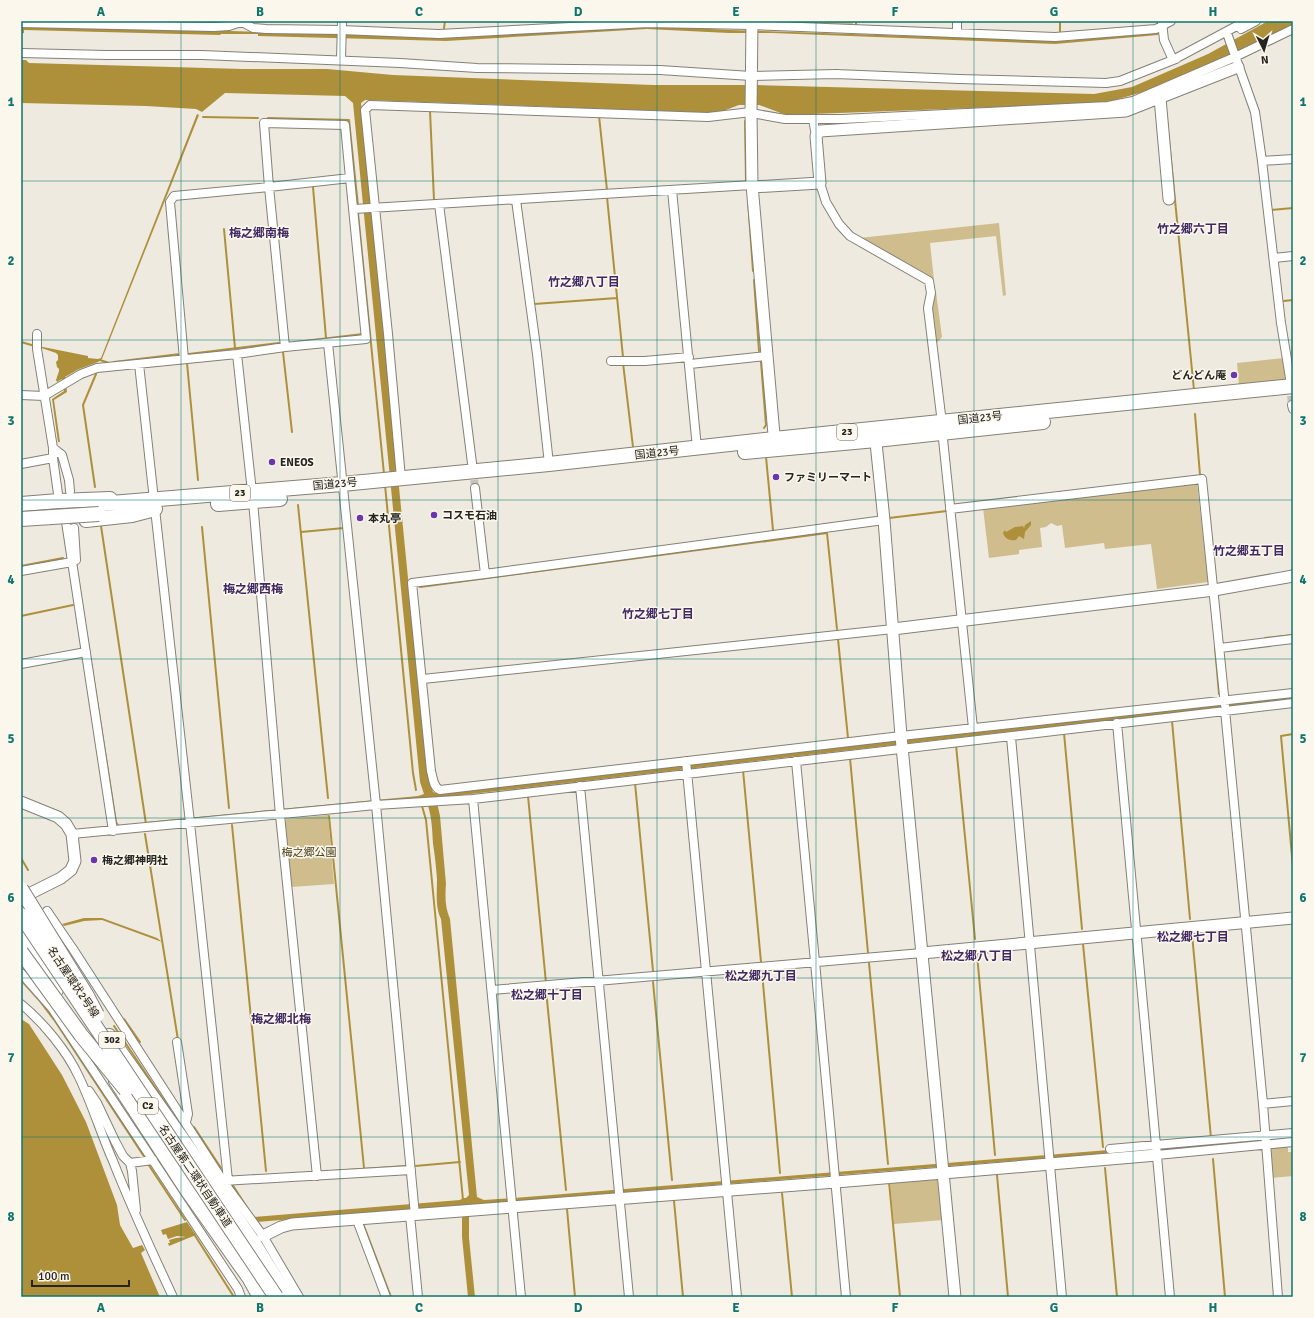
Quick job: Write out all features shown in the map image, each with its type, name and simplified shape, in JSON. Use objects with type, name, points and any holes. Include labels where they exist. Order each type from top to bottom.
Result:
[{"type":"highway","name":"国道23号","points":[[875,434],[1291,382]]},
{"type":"highway","name":"国道23号","points":[[401,481],[875,434],[1293,396]]},
{"type":"highway","name":"国道23号","points":[[21,519],[99,509],[252,497],[382,484],[698,448],[775,444]]},
{"type":"highway","points":[[21,504],[99,499],[155,504]]},
{"type":"highway","points":[[21,526],[70,525],[132,516],[155,504]]},
{"type":"highway","name":"国道23号","points":[[21,510],[99,509]]},
{"type":"highway","points":[[23,896],[87,996],[128,1085]]},
{"type":"highway","name":"名古屋環状2号線","points":[[23,896],[47,943],[103,1026],[206,1173],[258,1239],[287,1294]]},
{"type":"highway","name":"名古屋第二環状自動車道","points":[[21,915],[128,1085],[265,1297]]},
{"type":"highway","name":"名古屋第二環状自動車道","points":[[21,932],[128,1085],[287,1294]]},
{"type":"highway","name":"名古屋環状2号線","points":[[21,937],[145,1127],[250,1279],[260,1297]]},
{"type":"highway","points":[[21,952],[81,1035],[128,1085]]},
{"type":"street","points":[[341,60],[342,21]]},
{"type":"street","points":[[957,21],[957,33]]},
{"type":"street","points":[[25,23],[136,23],[229,26],[244,23],[253,28],[341,34],[439,34],[546,24],[648,23],[752,28],[1063,37],[1156,29],[1162,24],[1171,21]]},
{"type":"street","points":[[1173,60],[1246,21]]},
{"type":"street","points":[[21,53],[107,55],[202,54],[477,68],[660,70],[751,80],[836,74],[1106,83],[1120,81],[1173,60],[1194,54],[1228,38],[1256,21]]},
{"type":"street","points":[[1162,24],[1164,40],[1173,60]]},
{"type":"street","points":[[752,28],[752,186],[775,444]]},
{"type":"street","points":[[816,136],[820,131],[824,130],[1126,111],[1160,98],[1237,62],[1293,29]]},
{"type":"street","points":[[1228,38],[1255,112],[1291,382]]},
{"type":"street","points":[[401,481],[365,110],[370,105],[708,117],[751,111],[785,118],[813,119],[842,119],[1108,106],[1134,101],[1237,62]]},
{"type":"street","points":[[1160,98],[1170,199]]},
{"type":"street","points":[[813,119],[820,183],[826,202],[839,224],[850,236],[929,281],[931,293],[928,308],[941,415]]},
{"type":"street","points":[[21,395],[44,396],[81,374],[97,368],[366,339],[357,209],[350,178],[345,125],[264,123],[285,347]]},
{"type":"street","points":[[1262,161],[1293,158]]},
{"type":"street","points":[[184,359],[170,202],[174,196],[350,178]]},
{"type":"street","points":[[357,209],[672,190],[820,183]]},
{"type":"street","points":[[672,190],[698,448]]},
{"type":"street","points":[[516,200],[537,354],[549,464]]},
{"type":"street","points":[[439,204],[472,463]]},
{"type":"street","points":[[1274,258],[1293,256]]},
{"type":"street","points":[[37,341],[44,396],[53,448],[59,501]]},
{"type":"street","points":[[328,343],[411,1170],[414,1202],[413,1214],[418,1297]]},
{"type":"street","points":[[238,354],[280,812],[317,1176]]},
{"type":"street","points":[[611,361],[690,361],[766,356]]},
{"type":"street","points":[[139,364],[190,820],[225,1180]]},
{"type":"street","points":[[1292,405],[1293,410]]},
{"type":"street","points":[[875,434],[884,520],[902,748],[954,1297]]},
{"type":"street","points":[[943,439],[973,728]]},
{"type":"street","points":[[53,448],[62,455],[69,480],[70,491]]},
{"type":"street","points":[[21,464],[53,458]]},
{"type":"street","points":[[950,509],[1202,480],[1220,648],[1263,1104],[1278,1297]]},
{"type":"street","points":[[475,488],[485,574]]},
{"type":"street","points":[[440,797],[434,785],[431,771],[412,583],[884,520]]},
{"type":"street","points":[[70,525],[73,571],[113,831]]},
{"type":"street","points":[[70,525],[76,559],[73,571]]},
{"type":"street","points":[[21,571],[72,562]]},
{"type":"street","points":[[422,679],[962,621],[1214,590],[1293,576]]},
{"type":"street","points":[[1220,648],[1293,640]]},
{"type":"street","points":[[21,664],[86,652]]},
{"type":"street","points":[[72,834],[113,831],[190,820],[375,802],[425,802],[440,797],[686,761],[1293,693]]},
{"type":"street","points":[[440,797],[473,799],[1293,703]]},
{"type":"street","points":[[1117,723],[1170,1297]]},
{"type":"street","points":[[1011,737],[1062,1297]]},
{"type":"street","points":[[686,761],[737,1297]]},
{"type":"street","points":[[796,761],[816,962],[846,1297]]},
{"type":"street","points":[[580,786],[629,1297]]},
{"type":"street","points":[[473,799],[521,1297]]},
{"type":"street","points":[[21,802],[58,817],[66,824],[72,834],[75,861],[70,870],[61,878],[23,896],[21,882]]},
{"type":"street","points":[[47,911],[225,1180],[258,1239]]},
{"type":"street","points":[[492,990],[922,953],[1293,918]]},
{"type":"street","points":[[47,943],[73,949]]},
{"type":"street","points":[[21,973],[52,1008],[238,1289],[241,1297]]},
{"type":"street","points":[[21,1004],[45,1027],[71,1063],[97,1104],[123,1156],[130,1163],[136,1217]]},
{"type":"street","points":[[177,1042],[188,1114],[186,1122]]},
{"type":"street","points":[[79,1076],[136,1217],[173,1297]]},
{"type":"street","points":[[1263,1104],[1293,1101]]},
{"type":"street","points":[[219,1261],[281,1227],[292,1224],[465,1211],[512,1203],[1050,1160],[1157,1150],[1293,1133]]},
{"type":"street","points":[[196,1137],[201,1149],[206,1173]]},
{"type":"street","points":[[1110,1149],[1157,1150],[1266,1145],[1293,1142]]},
{"type":"street","points":[[130,1163],[153,1160]]},
{"type":"street","points":[[225,1180],[411,1170]]},
{"type":"street","points":[[185,1210],[203,1212]]},
{"type":"street","points":[[357,1220],[386,1297]]},
{"type":"green space","points":[[853,21],[853,26],[758,22]]},
{"type":"green space","points":[[999,223],[1006,295],[1003,296],[996,236],[930,243],[934,280],[859,238]]},
{"type":"green space","points":[[936,292],[942,337],[935,345],[931,307]]},
{"type":"green space","points":[[1284,358],[1288,380],[1239,385],[1237,363]]},
{"type":"green space","points":[[1197,482],[1208,582],[1157,589],[1151,544],[1105,549],[1104,543],[1065,548],[1062,525],[1057,526],[1051,523],[1046,527],[1040,528],[1042,547],[1019,550],[1019,554],[989,558],[983,508]]},
{"type":"green space","name":"梅之郷公園","points":[[328,815],[334,884],[291,887],[285,821],[287,819]]},
{"type":"green space","points":[[1288,1147],[1288,1152],[1293,1152],[1293,1176],[1271,1178],[1270,1148]]},
{"type":"green space","points":[[936,1178],[939,1181],[943,1220],[894,1224],[890,1182]]},
{"type":"shaded area","points":[[1268,21],[1293,21],[1293,24],[1217,62],[1143,92],[1104,103],[786,115],[759,105],[739,105],[718,113],[365,100],[361,103],[427,770],[433,792],[436,793],[1293,696],[1293,699],[436,798],[440,816],[446,884],[446,902],[450,919],[477,1197],[484,1200],[514,1198],[1293,1135],[1293,1137],[469,1205],[469,1238],[475,1297],[468,1297],[462,1237],[461,1205],[257,1222],[253,1217],[460,1200],[469,1195],[441,919],[437,904],[437,879],[431,821],[425,798],[145,822],[418,796],[424,794],[420,782],[353,103],[345,96],[225,93],[202,112],[196,109],[146,106],[21,103],[21,60],[26,60],[29,63],[243,69],[327,69],[393,75],[653,85],[757,85],[1094,94],[1132,87],[1208,54]]},
{"type":"shaded area","points":[[21,25],[339,34],[649,26],[1065,41],[1158,32],[1158,35],[1055,44],[647,29],[446,41],[258,36],[258,34],[220,35],[24,30],[24,33],[22,33],[22,31],[21,33]]},
{"type":"shaded area","points":[[197,114],[199,115],[102,359],[65,377],[67,392],[54,400],[60,442],[58,442],[52,399],[64,391],[62,379],[57,382],[56,380],[59,371],[56,362],[58,360],[58,355],[33,345],[88,356],[88,358],[101,358]]},
{"type":"shaded area","points":[[1031,521],[1031,525],[1025,532],[1024,539],[1019,536],[1016,540],[1010,540],[1006,538],[1003,533],[1005,530],[1006,532],[1015,527],[1023,526],[1024,528],[1025,525]]},
{"type":"shaded area","points":[[77,579],[79,579],[117,822],[120,827],[116,828]]},
{"type":"shaded area","points":[[84,918],[102,918],[157,938],[162,942],[102,920],[84,921],[64,926],[62,924]]},
{"type":"shaded area","points":[[21,1019],[29,1024],[62,1075],[86,1122],[117,1205],[120,1225],[133,1248],[142,1245],[145,1250],[141,1253],[160,1297],[21,1297]]},
{"type":"shaded area","points":[[187,1222],[196,1235],[169,1246],[169,1240],[186,1237],[177,1236],[168,1239],[166,1234],[163,1235],[161,1230]]},
{"type":"waterway","points":[[444,28],[445,21]]},
{"type":"waterway","points":[[856,21],[856,27]]},
{"type":"waterway","points":[[1060,21],[1060,32]]},
{"type":"waterway","points":[[430,111],[434,200]]},
{"type":"waterway","points":[[599,116],[607,190]]},
{"type":"waterway","points":[[203,117],[258,118]]},
{"type":"waterway","points":[[268,118],[349,120],[358,206]]},
{"type":"waterway","points":[[1167,120],[1194,390]]},
{"type":"waterway","points":[[745,121],[746,181]]},
{"type":"waterway","points":[[313,187],[326,338]]},
{"type":"waterway","points":[[607,197],[623,357]]},
{"type":"waterway","points":[[748,200],[753,271]]},
{"type":"waterway","points":[[1271,210],[1293,208]]},
{"type":"waterway","points":[[358,213],[384,474]]},
{"type":"waterway","points":[[224,229],[235,348]]},
{"type":"waterway","points":[[754,280],[759,351]]},
{"type":"waterway","points":[[534,304],[617,298]]},
{"type":"waterway","points":[[1284,301],[1293,300]]},
{"type":"waterway","points":[[296,342],[363,334]]},
{"type":"waterway","points":[[21,342],[35,346]]},
{"type":"waterway","points":[[189,354],[279,343]]},
{"type":"waterway","points":[[283,352],[292,432]]},
{"type":"waterway","points":[[114,362],[180,354]]},
{"type":"waterway","points":[[100,360],[109,363]]},
{"type":"waterway","points":[[761,362],[766,425],[764,428]]},
{"type":"waterway","points":[[187,363],[198,480]]},
{"type":"waterway","points":[[623,363],[633,447]]},
{"type":"waterway","points":[[95,487],[83,405],[96,374]]},
{"type":"waterway","points":[[1195,414],[1200,475]]},
{"type":"waterway","points":[[766,457],[773,530]]},
{"type":"waterway","points":[[385,485],[413,773],[416,790]]},
{"type":"waterway","points":[[298,505],[328,798]]},
{"type":"waterway","points":[[889,518],[947,511]]},
{"type":"waterway","points":[[101,526],[146,824]]},
{"type":"waterway","points":[[202,527],[229,808]]},
{"type":"waterway","points":[[301,532],[344,528]]},
{"type":"waterway","points":[[420,587],[827,533],[837,629]]},
{"type":"waterway","points":[[21,566],[63,558]]},
{"type":"waterway","points":[[21,616],[73,605]]},
{"type":"waterway","points":[[1265,638],[1293,635]]},
{"type":"waterway","points":[[838,639],[848,738]]},
{"type":"waterway","points":[[1215,647],[1219,694]]},
{"type":"waterway","points":[[1172,721],[1190,919]]},
{"type":"waterway","points":[[1064,733],[1082,929]]},
{"type":"waterway","points":[[1293,734],[1281,736],[1293,867]]},
{"type":"waterway","points":[[956,745],[975,939]]},
{"type":"waterway","points":[[850,758],[868,953]]},
{"type":"waterway","points":[[743,770],[761,962]]},
{"type":"waterway","points":[[635,783],[653,971]]},
{"type":"waterway","points":[[528,796],[546,983]]},
{"type":"waterway","points":[[422,806],[426,820],[463,1200]]},
{"type":"waterway","points":[[329,816],[364,1168]]},
{"type":"waterway","points":[[232,825],[266,1171]]},
{"type":"waterway","points":[[145,834],[178,1040]]},
{"type":"waterway","points":[[21,858],[28,870]]},
{"type":"waterway","points":[[1192,934],[1211,1138]]},
{"type":"waterway","points":[[1083,944],[1103,1147]]},
{"type":"waterway","points":[[977,954],[995,1155]]},
{"type":"waterway","points":[[869,963],[888,1164]]},
{"type":"waterway","points":[[762,972],[780,1173]]},
{"type":"waterway","points":[[21,980],[55,1021],[145,1158]]},
{"type":"waterway","points":[[653,982],[672,1180]]},
{"type":"waterway","points":[[546,990],[566,1190]]},
{"type":"waterway","points":[[124,1019],[140,1042]]},
{"type":"waterway","points":[[114,1026],[181,1126]]},
{"type":"waterway","points":[[194,1127],[221,1168]]},
{"type":"waterway","points":[[1213,1159],[1225,1297]]},
{"type":"waterway","points":[[415,1166],[460,1162]]},
{"type":"waterway","points":[[148,1164],[185,1220]]},
{"type":"waterway","points":[[333,1171],[406,1166]]},
{"type":"waterway","points":[[1105,1168],[1117,1297]]},
{"type":"waterway","points":[[997,1175],[1008,1297]]},
{"type":"waterway","points":[[889,1182],[900,1297]]},
{"type":"waterway","points":[[232,1184],[248,1209]]},
{"type":"waterway","points":[[782,1193],[792,1297]]},
{"type":"waterway","points":[[674,1201],[683,1297]]},
{"type":"waterway","points":[[567,1209],[575,1297]]},
{"type":"waterway","points":[[364,1226],[391,1297]]},
{"type":"waterway","points":[[194,1234],[234,1297]]},
{"type":"tunnel","points":[[1290,384],[1292,405]]},
{"type":"tunnel","points":[[473,468],[475,488]]},
{"type":"place","name":"どんどん庵","points":[[1234,375]]},
{"type":"place","name":"ENEOS","points":[[272,462]]},
{"type":"place","name":"ファミリーマート","points":[[776,477]]},
{"type":"place","name":"コスモ石油","points":[[434,515]]},
{"type":"place","name":"本丸亭","points":[[360,518]]},
{"type":"place","name":"梅之郷神明社","points":[[94,860]]},
{"type":"district","name":"竹之郷六丁目","points":[[1193,229]]},
{"type":"district","name":"梅之郷南梅","points":[[259,233]]},
{"type":"district","name":"竹之郷八丁目","points":[[584,282]]},
{"type":"district","name":"竹之郷五丁目","points":[[1249,551]]},
{"type":"district","name":"梅之郷西梅","points":[[253,589]]},
{"type":"district","name":"竹之郷七丁目","points":[[658,614]]},
{"type":"district","name":"松之郷七丁目","points":[[1193,937]]},
{"type":"district","name":"松之郷八丁目","points":[[977,956]]},
{"type":"district","name":"松之郷九丁目","points":[[761,976]]},
{"type":"district","name":"松之郷十丁目","points":[[547,995]]},
{"type":"district","name":"梅之郷北梅","points":[[281,1019]]}]
